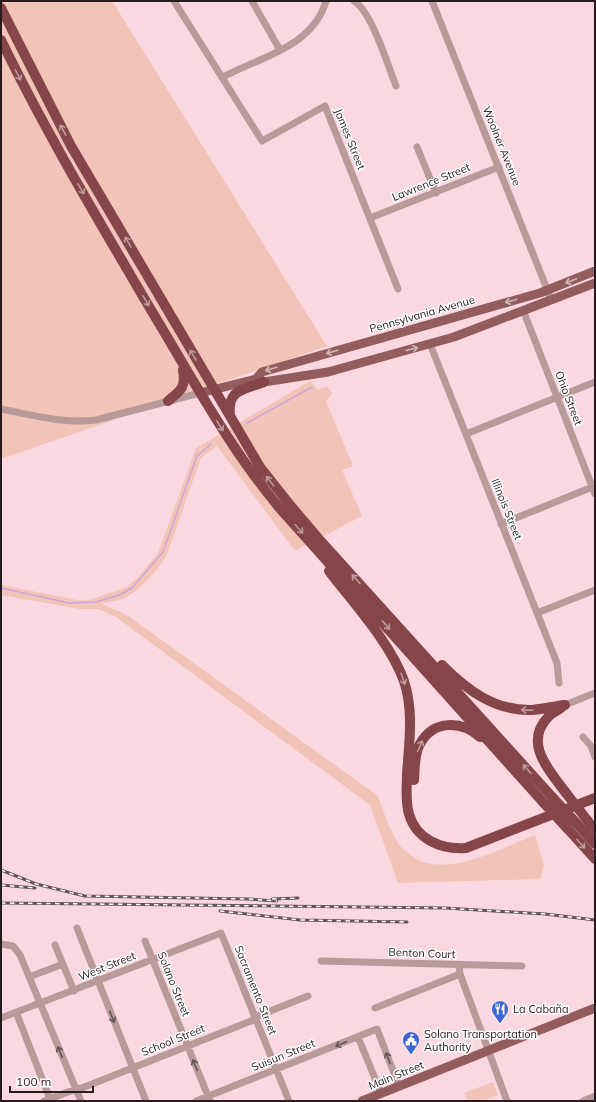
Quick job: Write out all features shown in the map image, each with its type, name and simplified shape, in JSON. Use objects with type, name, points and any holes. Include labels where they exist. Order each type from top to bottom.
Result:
[{"type":"highway","points":[[1,8],[45,98],[71,146],[231,420],[271,482],[595,844]]},
{"type":"highway","points":[[1,40],[59,152],[180,360],[250,472],[311,543],[595,859]]},
{"type":"highway","points":[[168,401],[180,391],[185,382],[180,360]]},
{"type":"highway","points":[[231,420],[229,402],[232,396],[260,381]]},
{"type":"highway","points":[[311,543],[322,562],[385,645],[399,669],[407,692],[409,713],[407,793],[409,815],[418,831],[426,839],[432,843],[458,849],[476,845],[595,798]]},
{"type":"highway","points":[[367,591],[385,605],[443,666],[471,692],[493,704],[516,709],[543,709],[565,705]]},
{"type":"highway","points":[[565,705],[554,712],[546,720],[539,733],[538,741],[542,760],[595,830]]},
{"type":"highway","points":[[439,844],[422,828],[417,821],[413,806],[416,756],[419,745],[425,735],[443,725],[453,724],[464,726],[474,732],[501,756]]},
{"type":"main road","name":"Pennsylvania Avenue","points":[[200,393],[212,388],[328,372],[476,330],[523,310],[550,294],[595,271]]},
{"type":"main road","name":"Pennsylvania Avenue","points":[[260,381],[262,372],[595,283]]},
{"type":"main road","name":"Main Street","points":[[362,1101],[595,1008]]},
{"type":"street","name":"James Street","points":[[174,1],[262,141],[325,106],[398,289]]},
{"type":"street","points":[[252,1],[280,50]]},
{"type":"street","points":[[223,77],[280,50],[304,36],[315,23],[326,1]]},
{"type":"street","points":[[354,1],[366,14],[372,24],[396,86]]},
{"type":"street","name":"Woolner Avenue","points":[[432,1],[550,294]]},
{"type":"street","points":[[417,147],[436,193]]},
{"type":"street","name":"Lawrence Street","points":[[370,218],[499,167]]},
{"type":"street","name":"Ohio Street","points":[[523,310],[594,489]]},
{"type":"street","name":"Illinois Street","points":[[430,344],[557,663],[559,682]]},
{"type":"street","points":[[466,434],[595,382]]},
{"type":"street","name":"Pennsylvania Avenue","points":[[1,409],[68,421],[82,422],[96,420],[200,393]]},
{"type":"street","points":[[501,524],[594,489]]},
{"type":"street","points":[[537,613],[595,590]]},
{"type":"street","points":[[565,705],[595,693]]},
{"type":"street","points":[[583,736],[591,746],[595,758]]},
{"type":"street","points":[[77,928],[146,1101]]},
{"type":"street","name":"West Street","points":[[1,1017],[74,991],[221,933]]},
{"type":"street","name":"Sacramento Street","points":[[221,933],[289,1101]]},
{"type":"street","name":"Solano Street","points":[[145,941],[209,1099]]},
{"type":"street","points":[[1,944],[8,944],[16,948],[81,1101]]},
{"type":"street","points":[[55,945],[74,991]]},
{"type":"street","name":"Benton Court","points":[[321,960],[522,966]]},
{"type":"street","points":[[29,977],[63,964]]},
{"type":"street","points":[[459,965],[460,974],[507,1101]]},
{"type":"street","points":[[375,1008],[460,974]]},
{"type":"street","name":"School Street","points":[[47,1100],[82,1088],[308,996]]},
{"type":"street","points":[[16,1012],[47,1100]]},
{"type":"street","name":"Suisun Street","points":[[196,1101],[209,1099],[276,1069],[377,1029],[399,1086]]},
{"type":"street","points":[[358,1037],[381,1093]]},
{"type":"street","points":[[583,1101],[595,1096]]},
{"type":"shaded area","points":[[1,1],[112,1],[327,346],[1,459]]},
{"type":"shaded area","points":[[310,381],[318,390],[327,386],[332,394],[326,401],[353,466],[342,470],[362,516],[295,551],[217,446],[201,458],[167,554],[159,566],[144,584],[132,594],[102,604],[127,615],[378,796],[396,840],[401,847],[412,856],[425,863],[440,865],[456,863],[490,854],[535,835],[544,865],[540,879],[398,883],[370,805],[116,617],[98,609],[80,609],[1,595],[1,585],[77,600],[90,600],[127,587],[138,577],[158,553],[196,448]]},
{"type":"shaded area","points":[[493,1082],[498,1095],[483,1101],[467,1101],[464,1093]]},
{"type":"waterway","points":[[247,423],[312,387]]},
{"type":"waterway","points":[[1,588],[69,603],[96,602],[119,595],[132,588],[163,552],[197,456],[211,444]]},
{"type":"railway","points":[[1,870],[36,884],[85,896],[248,899],[277,901]]},
{"type":"railway","points":[[1,885],[35,888]]},
{"type":"railway","points":[[272,899],[298,898]]},
{"type":"railway","points":[[1,903],[445,908],[545,914],[595,920]]},
{"type":"railway","points":[[220,911],[300,920],[407,922]]},
{"type":"place","name":"La Cabaña","points":[[500,1024]]},
{"type":"place","name":"Solano Transportation Authority","points":[[411,1055]]}]
